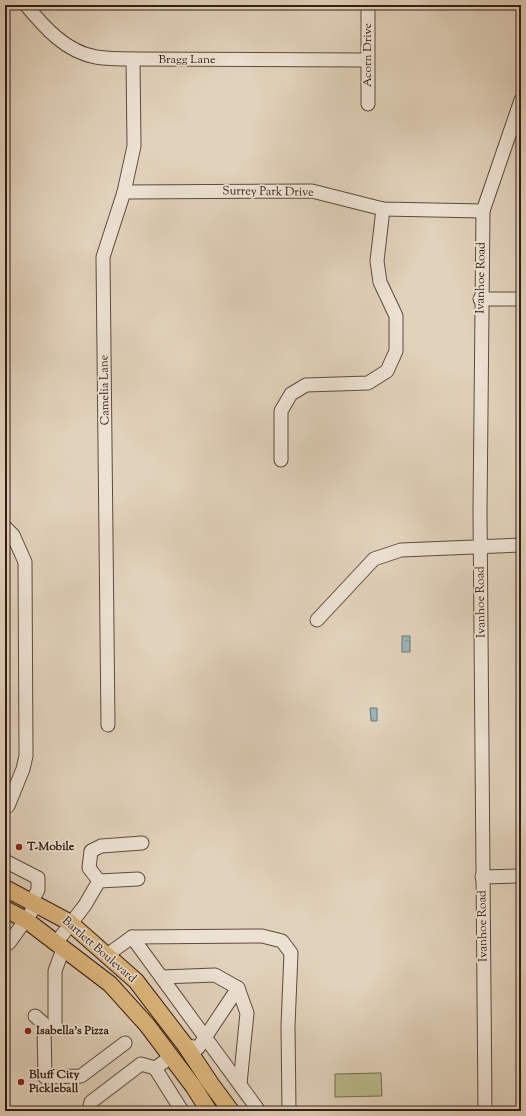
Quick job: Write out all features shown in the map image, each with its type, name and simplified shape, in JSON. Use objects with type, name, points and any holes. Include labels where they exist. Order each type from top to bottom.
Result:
[{"type":"main road","name":"Bartlett Boulevard","points":[[5,888],[35,902],[70,923],[136,981],[185,1045],[231,1111]]},
{"type":"main road","name":"Bartlett Boulevard","points":[[5,908],[26,920],[110,984],[148,1025],[209,1111]]},
{"type":"main road","points":[[171,1057],[185,1045]]},
{"type":"street","name":"Bragg Lane","points":[[26,5],[44,27],[70,48],[95,57],[133,59],[367,60]]},
{"type":"street","name":"Acorn Drive","points":[[368,5],[368,104]]},
{"type":"street","name":"Camelia Lane","points":[[108,725],[104,257],[124,192],[134,146],[133,59]]},
{"type":"street","name":"Ivanhoe Road","points":[[485,1111],[480,546],[480,299],[483,211],[521,100]]},
{"type":"street","name":"Surrey Park Drive","points":[[124,192],[312,191],[383,209],[483,211]]},
{"type":"street","points":[[280,460],[281,411],[291,394],[306,385],[368,383],[387,371],[396,351],[396,316],[380,282],[377,261],[383,209]]},
{"type":"street","points":[[480,299],[521,299]]},
{"type":"street","points":[[5,527],[12,535],[25,562],[26,756],[23,769],[8,806],[5,807]]},
{"type":"street","points":[[317,620],[374,559],[401,550],[521,544]]},
{"type":"street","points":[[99,881],[89,868],[91,851],[100,846],[142,844]]},
{"type":"street","points":[[5,861],[38,878],[38,890],[35,902],[26,920],[9,943]]},
{"type":"street","points":[[482,877],[521,876]]},
{"type":"street","points":[[99,881],[138,879]]},
{"type":"street","points":[[55,1026],[55,971],[59,946],[70,923],[85,905],[99,881]]},
{"type":"street","points":[[107,955],[132,937],[262,936],[282,941],[291,953],[288,1026],[289,1111]]},
{"type":"street","points":[[132,937],[259,1111]]},
{"type":"street","points":[[162,977],[215,975],[238,988],[247,1013],[240,1084]]},
{"type":"street","points":[[185,1045],[198,1048],[238,988]]},
{"type":"street","points":[[35,1016],[43,1023],[44,1028],[45,1077],[82,1076],[125,1043]]},
{"type":"street","points":[[155,1068],[171,1057]]},
{"type":"street","points":[[89,1111],[91,1102],[141,1064],[155,1068],[182,1111]]},
{"type":"green space","points":[[381,1073],[382,1096],[335,1097],[335,1074]]},
{"type":"water","points":[[402,636],[410,636],[410,652],[402,652]]},
{"type":"water","points":[[370,708],[377,708],[377,721],[371,721]]},
{"type":"place","name":"T-Mobile","points":[[19,847]]},
{"type":"place","name":"Isabella's Pizza","points":[[28,1031]]},
{"type":"place","name":"Bluff City Pickleball","points":[[21,1082]]}]
